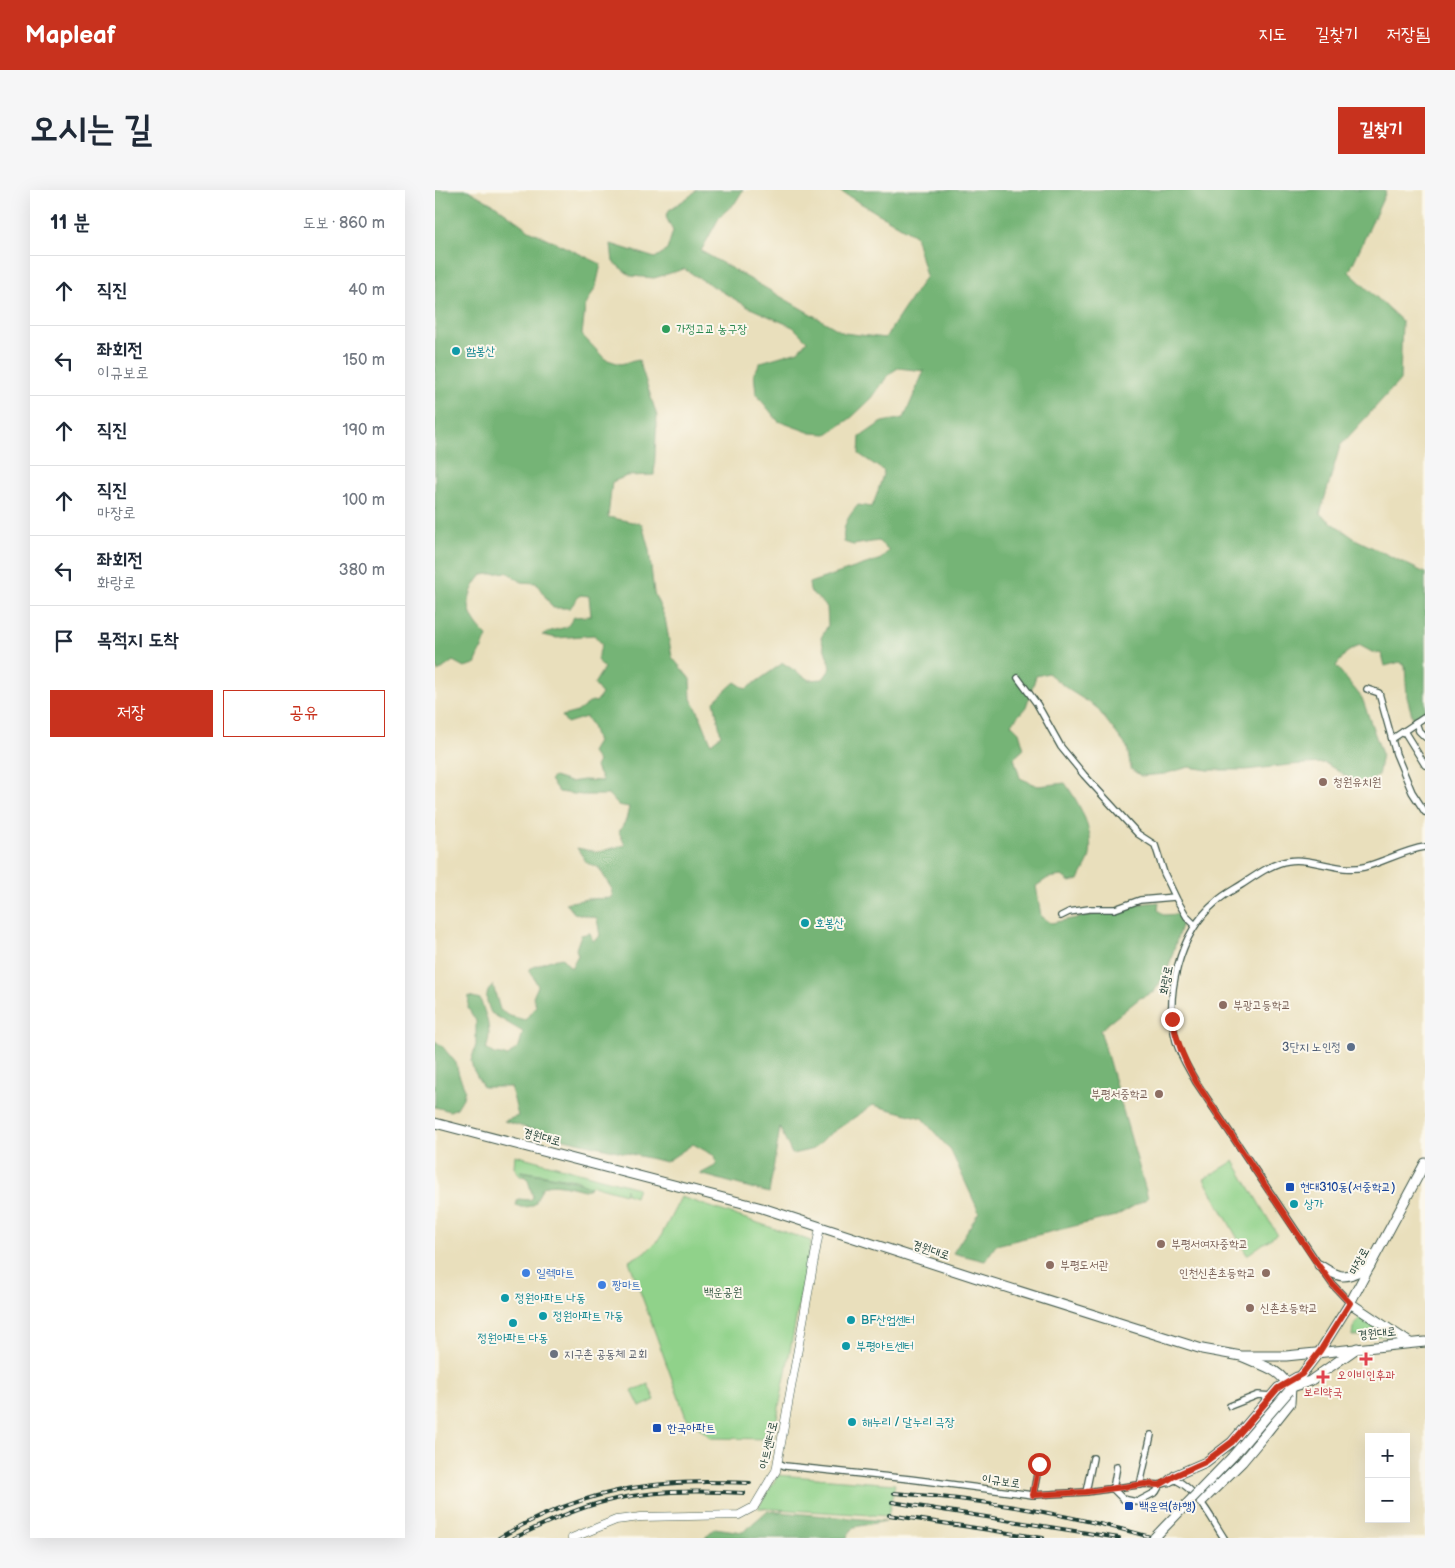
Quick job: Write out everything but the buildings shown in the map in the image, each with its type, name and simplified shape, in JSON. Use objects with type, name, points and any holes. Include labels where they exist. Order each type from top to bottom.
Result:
[{"type":"main road","name":"경원대로","points":[[435,1122],[752,1206],[1191,1346],[1241,1356],[1286,1356],[1320,1351],[1425,1342]]},
{"type":"main road","name":"마장로","points":[[1154,1538],[1232,1457],[1320,1351],[1371,1266],[1425,1163]]},
{"type":"main road","points":[[1319,1266],[1335,1276],[1343,1277],[1371,1266]]},
{"type":"main road","points":[[1350,1303],[1411,1342]]},
{"type":"main road","points":[[1164,1483],[1176,1475],[1205,1462],[1232,1442],[1275,1392],[1310,1381],[1358,1348]]},
{"type":"main road","points":[[1201,1502],[1242,1462],[1290,1402],[1289,1387],[1278,1374],[1241,1356]]},
{"type":"main road","points":[[1241,1356],[1274,1377],[1275,1392]]},
{"type":"street","points":[[1018,678],[1037,704],[1061,747],[1078,768],[1138,834],[1155,845],[1164,873],[1175,897],[1187,917],[1195,925]]},
{"type":"street","points":[[1367,689],[1379,693],[1396,754],[1412,792],[1425,812]]},
{"type":"street","points":[[1392,739],[1425,717]]},
{"type":"street","points":[[1416,723],[1419,731],[1425,737]]},
{"type":"street","points":[[1404,731],[1425,765]]},
{"type":"street","name":"화랑로","points":[[1350,1303],[1319,1266],[1196,1082],[1177,1042],[1172,1019],[1173,990],[1184,948],[1195,925],[1216,901],[1252,878],[1286,861],[1299,860],[1350,868],[1363,867],[1415,848],[1425,847]]},
{"type":"street","points":[[1061,916],[1069,912],[1089,909],[1115,909],[1140,900],[1175,897]]},
{"type":"street","name":"아트센터로","points":[[572,1538],[616,1520],[641,1517],[739,1515],[754,1507],[776,1471],[820,1227]]},
{"type":"street","points":[[1230,1406],[1258,1395],[1275,1392]]},
{"type":"street","points":[[1140,1485],[1151,1435]]},
{"type":"street","points":[[1086,1492],[1093,1458]]},
{"type":"street","name":"이규보로","points":[[777,1463],[785,1466],[899,1477],[1033,1495],[1086,1492],[1176,1480],[1181,1482],[1201,1502],[1224,1538]]},
{"type":"street","points":[[1033,1495],[1039,1464]]},
{"type":"street","points":[[1117,1466],[1113,1489],[1123,1499],[1137,1502],[1156,1492],[1164,1483]]},
{"type":"green space","points":[[435,190],[468,190],[496,206],[529,230],[601,264],[596,286],[585,307],[582,335],[605,359],[620,364],[639,360],[657,416],[654,475],[627,476],[612,482],[608,517],[642,524],[649,550],[654,593],[665,618],[672,657],[690,679],[691,699],[711,743],[721,735],[714,701],[735,682],[746,689],[783,663],[809,680],[823,679],[831,668],[821,638],[828,625],[827,607],[810,591],[809,583],[881,559],[889,550],[878,541],[853,545],[844,542],[845,526],[849,517],[858,505],[872,507],[884,471],[859,454],[860,437],[882,422],[904,418],[924,371],[898,368],[889,374],[872,398],[851,418],[827,434],[811,433],[778,421],[756,394],[754,373],[761,362],[798,351],[807,341],[793,327],[748,307],[684,269],[654,278],[631,276],[613,262],[611,244],[655,258],[667,250],[673,231],[666,217],[669,210],[696,190],[743,190],[735,203],[720,216],[701,251],[844,333],[885,338],[926,276],[915,235],[838,190],[1384,190],[1386,192],[1349,272],[1402,321],[1400,380],[1340,446],[1320,514],[1355,539],[1425,573],[1425,709],[1413,719],[1407,697],[1405,666],[1400,662],[1385,666],[1382,654],[1372,652],[1359,645],[1346,653],[1336,666],[1362,698],[1382,754],[1378,776],[1362,786],[1325,763],[1246,770],[1208,770],[1189,767],[1164,774],[1141,776],[1131,769],[1127,747],[1096,707],[1069,690],[1048,673],[1036,676],[1026,707],[1011,724],[1019,732],[1024,749],[1014,758],[1020,778],[1038,786],[1065,783],[1080,808],[1090,836],[1089,858],[1079,880],[1070,882],[1062,876],[1048,878],[1036,886],[1041,916],[1051,923],[1137,904],[1159,902],[1158,910],[1164,915],[1178,914],[1183,919],[1168,969],[1154,992],[1140,998],[1100,1030],[1148,1198],[1116,1216],[996,1245],[985,1261],[953,1253],[979,1212],[951,1151],[922,1118],[873,1105],[827,1136],[814,1149],[792,1154],[780,1128],[769,1193],[700,1174],[717,1165],[715,1156],[693,1144],[666,1162],[560,1138],[504,1121],[518,1116],[511,1087],[483,1087],[473,1069],[471,1061],[476,1045],[476,1021],[468,1008],[469,996],[480,999],[484,1011],[489,1030],[486,1049],[494,1054],[508,1056],[519,1046],[523,1032],[491,1013],[487,1002],[488,991],[493,985],[500,1010],[510,1016],[525,1020],[536,1006],[533,997],[538,986],[529,969],[548,961],[562,958],[571,968],[578,955],[576,949],[581,935],[590,933],[593,941],[600,936],[597,918],[574,913],[566,903],[587,899],[612,898],[613,891],[599,868],[587,863],[577,848],[598,852],[625,845],[619,832],[626,820],[629,807],[618,805],[609,795],[582,795],[559,792],[550,780],[554,777],[570,782],[584,780],[603,781],[595,767],[598,761],[591,752],[597,742],[592,726],[586,717],[567,723],[562,716],[577,712],[592,701],[596,702],[602,694],[594,684],[604,668],[597,660],[602,644],[594,635],[557,638],[542,635],[567,627],[574,617],[591,616],[589,596],[580,595],[570,608],[553,608],[536,583],[521,582],[507,572],[482,575],[471,591],[469,599],[471,614],[480,629],[487,636],[475,664],[464,667],[453,661],[438,672],[435,664]]},
{"type":"green space","points":[[435,1041],[442,1046],[456,1063],[465,1089],[463,1098],[457,1108],[450,1111],[435,1107]]},
{"type":"green space","points":[[515,1155],[638,1188],[635,1197],[626,1194],[626,1189],[625,1194],[593,1185],[591,1187],[576,1180],[522,1171],[526,1177],[520,1176],[514,1167]]},
{"type":"green space","points":[[1234,1161],[1277,1234],[1247,1255],[1204,1179]]},
{"type":"green space","points":[[520,1171],[575,1181],[591,1187],[584,1190],[555,1184],[545,1186],[535,1204],[521,1207],[516,1205],[518,1199],[530,1200],[533,1197],[528,1180]]},
{"type":"green space","name":"백운공원","points":[[681,1197],[811,1241],[773,1439],[711,1438],[686,1417],[684,1412],[629,1261],[647,1251],[660,1238]]},
{"type":"green space","points":[[1360,1317],[1388,1336],[1352,1336],[1353,1328]]},
{"type":"green space","points":[[648,1384],[655,1400],[640,1407],[632,1391]]},
{"type":"green space","points":[[778,1475],[895,1484],[888,1516],[758,1508]]},
{"type":"green space","points":[[767,1511],[886,1521],[854,1527],[847,1536],[848,1538],[704,1538],[715,1528],[743,1532]]},
{"type":"railway","points":[[499,1538],[535,1519],[573,1503],[613,1492],[678,1483],[750,1483]]},
{"type":"railway","points":[[514,1538],[577,1510],[617,1499],[672,1492],[744,1493]]},
{"type":"railway","points":[[894,1493],[960,1499],[1025,1509],[1122,1529],[1154,1538]]},
{"type":"railway","points":[[892,1502],[1119,1538]]},
{"type":"railway","points":[[889,1515],[1043,1538]]},
{"type":"place","name":"가정고교 농구장","points":[[666,329]]},
{"type":"place","name":"함봉산","points":[[456,351]]},
{"type":"place","name":"청원유치원","points":[[1323,782]]},
{"type":"place","name":"호봉산","points":[[805,923]]},
{"type":"place","name":"부광고등학교","points":[[1223,1005]]},
{"type":"place","name":"3단지 노인정","points":[[1351,1047]]},
{"type":"place","name":"부평서중학교","points":[[1159,1094]]},
{"type":"place","name":"현대310동(서중학교)","points":[[1290,1187]]},
{"type":"place","name":"상가","points":[[1294,1204]]},
{"type":"place","name":"부평서여자중학교","points":[[1161,1244]]},
{"type":"place","name":"부평도서관","points":[[1050,1265]]},
{"type":"place","name":"일렉마트","points":[[526,1273]]},
{"type":"place","name":"인천신촌초등학교","points":[[1266,1273]]},
{"type":"place","name":"짱마트","points":[[602,1285]]},
{"type":"place","name":"정원아파트 나동","points":[[505,1298]]},
{"type":"place","name":"신촌초등학교","points":[[1250,1308]]},
{"type":"place","name":"정원아파트 가동","points":[[543,1316]]},
{"type":"place","name":"BF산업센터","points":[[851,1320]]},
{"type":"place","name":"정원아파트 다동","points":[[513,1323]]},
{"type":"place","name":"부평아트센터","points":[[846,1346]]},
{"type":"place","name":"지구촌 공동체 교회","points":[[554,1354]]},
{"type":"place","name":"오이비인후과","points":[[1366,1359]]},
{"type":"place","name":"보리약국","points":[[1323,1377]]},
{"type":"place","name":"해누리 / 달누리 극장","points":[[852,1422]]},
{"type":"place","name":"한국아파트","points":[[657,1428]]},
{"type":"place","name":"백운역(하행)","points":[[1129,1506]]},
{"type":"route","points":[[1039,1464],[1033,1495],[1086,1492],[1145,1484],[1160,1485],[1169,1481],[1176,1475],[1205,1462],[1232,1442],[1247,1428],[1278,1388],[1302,1374],[1320,1351],[1350,1303],[1319,1266],[1196,1082],[1177,1042],[1172,1019]]}]
